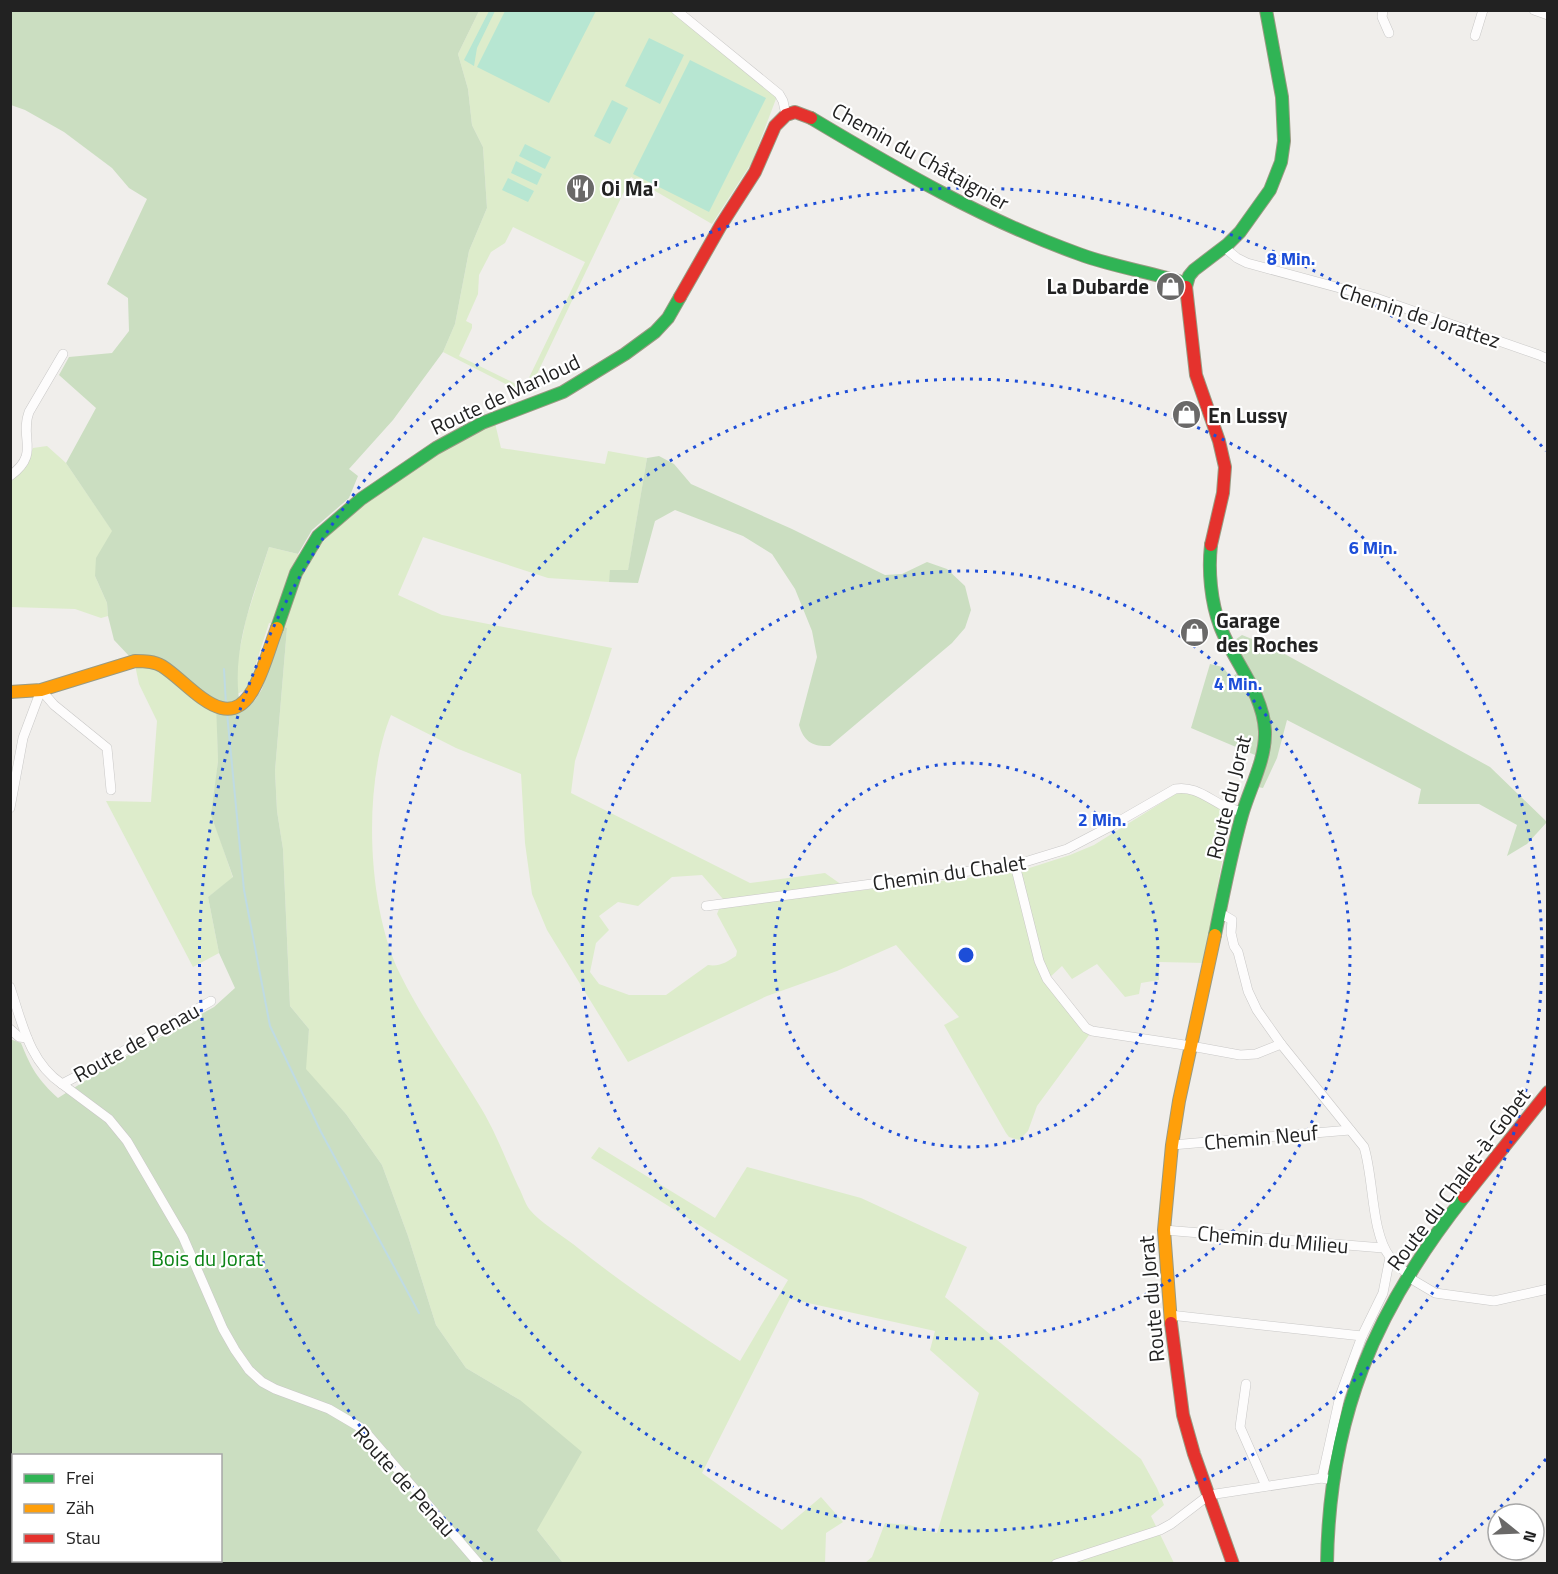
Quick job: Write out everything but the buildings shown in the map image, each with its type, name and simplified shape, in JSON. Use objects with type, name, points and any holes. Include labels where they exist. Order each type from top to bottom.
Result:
[{"type":"street","points":[[676,10],[778,94],[783,101],[786,115]]},
{"type":"street","points":[[1185,283],[1198,266],[1225,248],[1239,232],[1270,189],[1278,172],[1285,132],[1266,10]]},
{"type":"street","points":[[1383,10],[1382,17],[1389,33]]},
{"type":"street","points":[[1474,36],[1483,10]]},
{"type":"street","points":[[1534,10],[1548,15]]},
{"type":"street","name":"Chemin du Châtaignier","points":[[786,115],[795,112],[806,115],[900,171],[987,217],[1032,236],[1122,267],[1185,283]]},
{"type":"street","name":"Route de Manloud","points":[[10,692],[41,690],[135,661],[147,661],[162,666],[195,695],[219,708],[230,709],[241,704],[256,685],[296,573],[318,536],[343,512],[436,448],[482,423],[563,392],[625,354],[655,332],[668,318],[721,225],[755,172],[775,126],[786,115]]},
{"type":"street","name":"Chemin de Jorattez","points":[[1225,248],[1247,263],[1373,297],[1548,359]]},
{"type":"street","name":"Route du Jorat","points":[[1185,283],[1196,375],[1219,441],[1225,467],[1223,493],[1211,547],[1210,567],[1214,606],[1224,636],[1253,688],[1264,722],[1265,737],[1263,754],[1243,812],[1191,1046],[1172,1145],[1164,1230],[1170,1315],[1183,1414],[1233,1563]]},
{"type":"street","points":[[10,476],[20,468],[29,451],[27,420],[29,412],[63,354]]},
{"type":"street","points":[[10,808],[23,738],[41,690],[54,705],[107,748],[111,790]]},
{"type":"street","name":"Chemin du Chalet","points":[[706,906],[1015,865],[1067,849],[1175,789],[1192,789],[1222,805],[1243,812]]},
{"type":"street","points":[[1015,865],[1039,961],[1047,979],[1086,1028],[1099,1034],[1191,1046],[1240,1056],[1250,1056],[1281,1044]]},
{"type":"street","points":[[1220,913],[1232,920],[1231,933],[1234,946],[1238,952],[1252,999],[1265,1023],[1364,1147],[1370,1165],[1378,1228],[1383,1248],[1390,1257],[1424,1288],[1436,1293],[1488,1301],[1548,1289]]},
{"type":"street","name":"Route de Penau","points":[[10,987],[27,1038],[39,1063],[51,1076],[109,1119],[127,1141],[183,1237],[224,1329],[249,1370],[262,1383],[329,1409],[363,1429],[479,1563]]},
{"type":"street","name":"Route de Penau","points":[[62,1084],[211,1001]]},
{"type":"street","points":[[10,1029],[20,1037],[27,1038]]},
{"type":"street","name":"Route du Chalet-à-Gobet","points":[[1327,1563],[1327,1479],[1361,1371],[1387,1313],[1408,1275],[1457,1207],[1548,1092]]},
{"type":"street","name":"Chemin Neuf","points":[[1172,1145],[1350,1130]]},
{"type":"street","name":"Chemin du Milieu","points":[[1164,1230],[1383,1248]]},
{"type":"street","points":[[1056,1563],[1161,1530],[1209,1495],[1266,1485],[1327,1479],[1340,1396],[1362,1336],[1383,1293],[1390,1257]]},
{"type":"street","points":[[1170,1315],[1362,1336]]},
{"type":"street","points":[[1246,1384],[1240,1427],[1266,1485]]},
{"type":"green space","name":"Bois du Jorat","points":[[11,11],[479,11],[458,54],[468,89],[472,125],[483,147],[487,208],[469,251],[455,324],[443,352],[393,420],[349,469],[358,476],[349,498],[312,530],[298,554],[269,547],[244,628],[240,648],[238,690],[241,711],[255,700],[262,689],[282,626],[287,628],[275,771],[277,811],[283,849],[290,1006],[309,1029],[306,1069],[346,1114],[382,1165],[408,1236],[436,1325],[466,1368],[520,1400],[582,1452],[537,1530],[563,1563],[11,1563],[10,1039],[21,1043],[36,1073],[58,1098],[107,1067],[214,1007],[235,988],[219,953],[208,897],[233,877],[211,815],[218,761],[216,702],[187,683],[130,657],[114,640],[107,603],[95,576],[96,558],[112,531],[66,463],[96,408],[59,375],[69,357],[112,353],[129,331],[128,298],[107,284],[147,199],[129,188],[112,168],[64,132],[25,110],[11,105]]},
{"type":"green space","points":[[479,11],[681,11],[779,91],[752,162],[712,224],[631,177],[527,395],[443,352],[455,324],[469,251],[487,208],[483,147],[472,125],[468,89],[458,54]],"holes":[[[513,227],[585,262],[524,388],[459,356],[472,328],[472,324],[466,321],[478,294],[479,275],[491,252],[505,243]]]},
{"type":"green space","points":[[489,11],[495,11],[477,48],[474,66],[464,60]]},
{"type":"green space","points":[[505,11],[596,11],[549,103],[477,67]]},
{"type":"green space","points":[[649,38],[684,55],[660,104],[625,86]]},
{"type":"green space","points":[[690,60],[766,98],[709,212],[633,174]]},
{"type":"green space","points":[[612,100],[628,108],[610,144],[594,136]]},
{"type":"green space","points":[[525,144],[551,157],[545,169],[519,156]]},
{"type":"green space","points":[[516,161],[542,174],[537,185],[511,173]]},
{"type":"green space","points":[[508,178],[534,191],[528,202],[502,190]]},
{"type":"green space","points":[[494,419],[501,448],[605,464],[608,451],[647,458],[628,571],[611,570],[609,582],[548,578],[423,537],[398,595],[442,615],[612,648],[575,761],[571,793],[750,883],[825,873],[842,885],[847,892],[1017,872],[1094,845],[1177,793],[1191,792],[1231,815],[1212,915],[1206,963],[1159,962],[1159,980],[1141,983],[1139,994],[1125,997],[1097,964],[1072,979],[1062,966],[1048,979],[1092,1031],[1037,1106],[1028,1131],[1019,1140],[1009,1137],[1006,1133],[944,1025],[959,1017],[896,945],[837,971],[767,996],[628,1062],[547,930],[532,894],[525,843],[521,774],[456,748],[391,715],[382,744],[372,811],[372,847],[381,917],[401,976],[486,1117],[527,1205],[534,1214],[634,1290],[740,1361],[788,1280],[591,1158],[599,1147],[715,1218],[747,1167],[861,1198],[967,1247],[945,1297],[1141,1459],[1164,1505],[1151,1516],[1174,1563],[865,1563],[872,1557],[885,1523],[909,1525],[937,1533],[979,1393],[930,1350],[935,1331],[790,1299],[702,1473],[782,1530],[821,1497],[843,1522],[826,1533],[825,1563],[563,1563],[537,1530],[520,1400],[466,1368],[436,1325],[408,1236],[382,1165],[346,1114],[305,1069],[309,1029],[290,1006],[283,849],[277,811],[275,771],[287,628],[269,623],[250,682],[246,690],[237,694],[237,663],[246,619],[269,547],[306,556],[343,512]],"holes":[[[702,875],[723,899],[717,914],[737,951],[736,956],[719,965],[708,965],[666,995],[629,995],[599,984],[590,972],[596,943],[609,930],[599,916],[618,902],[638,906],[672,877]]]},
{"type":"green space","points":[[47,446],[66,463],[113,532],[95,576],[107,603],[108,616],[101,618],[75,609],[11,607],[11,482],[26,465],[33,448]]},
{"type":"green space","points":[[659,456],[674,464],[691,484],[792,529],[885,575],[902,574],[927,562],[947,569],[965,586],[971,610],[965,628],[952,643],[830,746],[819,746],[810,742],[799,725],[817,657],[812,631],[795,589],[772,554],[743,536],[675,510],[655,521],[638,583],[609,582],[610,570],[628,570],[647,458]]},
{"type":"green space","points":[[1242,635],[1272,647],[1490,767],[1547,822],[1527,844],[1507,856],[1517,825],[1479,804],[1418,804],[1421,789],[1287,720],[1277,758],[1263,788],[1247,785],[1255,755],[1191,728],[1210,664],[1223,667],[1231,678],[1243,668],[1232,642]]},
{"type":"green space","points":[[135,665],[154,666],[217,710],[218,761],[212,815],[233,878],[208,897],[219,953],[193,967],[106,801],[151,802],[157,721],[139,684]]},
{"type":"waterway","points":[[224,669],[226,705]]},
{"type":"waterway","points":[[227,713],[244,890],[270,1026],[321,1132],[419,1313]]},
{"type":"traffic: fast","points":[[1186,287],[1189,276],[1194,270],[1240,232],[1270,190],[1281,162],[1284,141],[1282,97],[1266,10]]},
{"type":"traffic: fast","points":[[811,118],[909,175],[1009,226],[1092,259],[1185,283]]},
{"type":"traffic: fast","points":[[277,628],[296,573],[318,536],[361,499],[436,448],[482,423],[563,392],[625,354],[655,332],[668,318],[680,297]]},
{"type":"traffic: fast","points":[[1211,545],[1211,586],[1214,607],[1226,639],[1259,703],[1265,731],[1263,752],[1238,830],[1215,935]]},
{"type":"traffic: fast","points":[[1327,1564],[1330,1511],[1337,1461],[1347,1413],[1362,1368],[1405,1282],[1432,1239],[1464,1197]]},
{"type":"traffic: slow","points":[[10,692],[41,690],[135,661],[145,661],[162,666],[210,703],[222,708],[234,708],[245,700],[256,684],[277,628]]},
{"type":"traffic: slow","points":[[1171,1323],[1164,1230],[1172,1145],[1179,1101],[1215,935]]},
{"type":"traffic: jam","points":[[680,297],[721,225],[755,172],[775,126],[786,115],[795,112],[811,118]]},
{"type":"traffic: jam","points":[[1186,287],[1196,375],[1219,441],[1225,467],[1223,493],[1211,545]]},
{"type":"traffic: jam","points":[[1464,1197],[1548,1092]]},
{"type":"traffic: jam","points":[[1171,1323],[1183,1415],[1194,1454],[1233,1564]]},
{"type":"place","name":"Oi Ma'","points":[[580,188]]},
{"type":"place","name":"La Dubarde","points":[[1170,286]]},
{"type":"place","name":"En Lussy","points":[[1187,415]]},
{"type":"place","name":"Garage des Roches","points":[[1195,632]]}]
